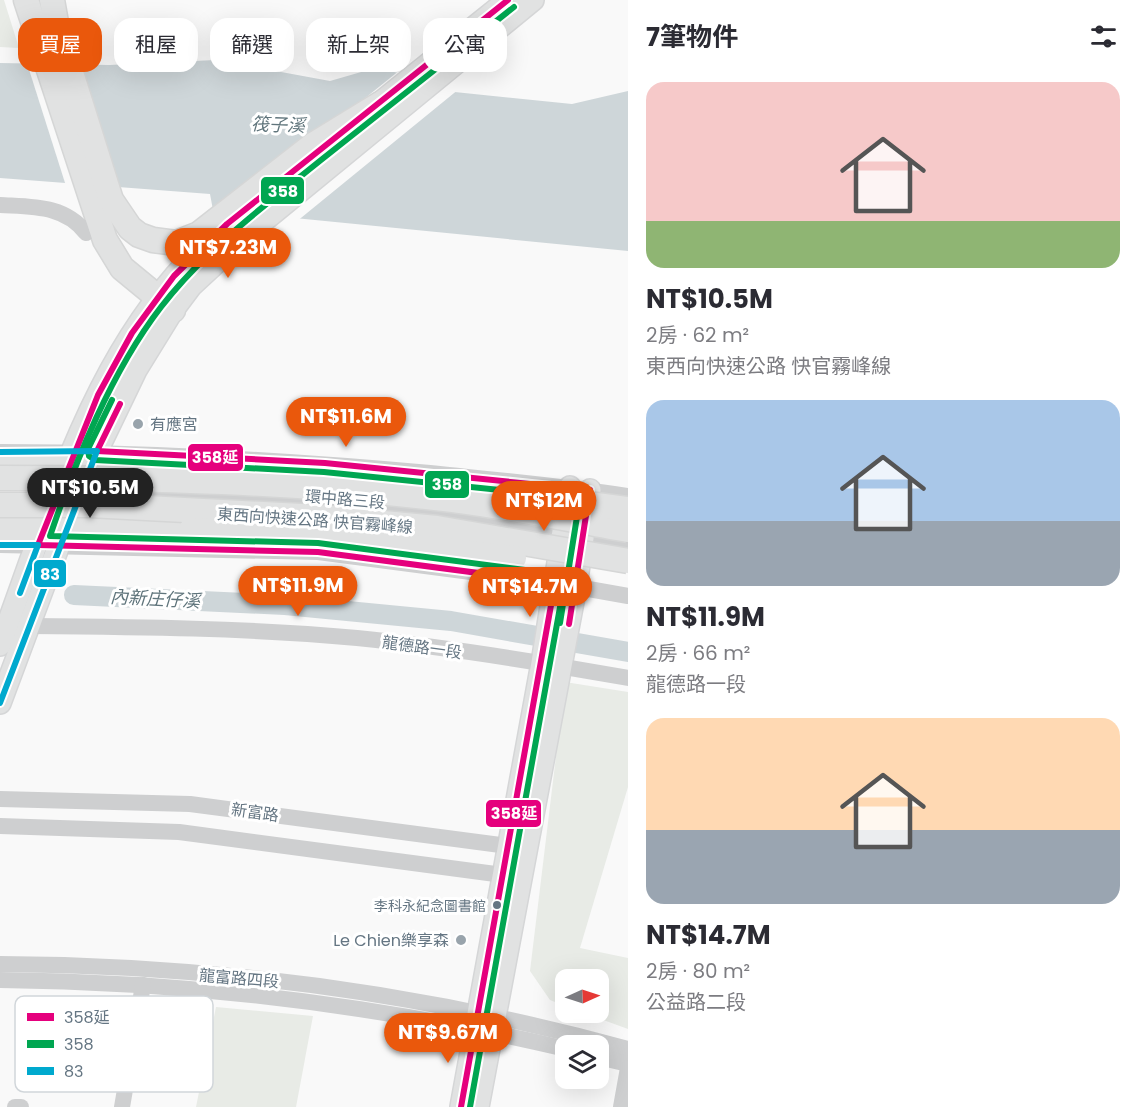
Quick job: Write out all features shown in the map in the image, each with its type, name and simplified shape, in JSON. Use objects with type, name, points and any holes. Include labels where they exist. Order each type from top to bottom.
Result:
[{"type":"highway","points":[[26,0],[36,18]]},
{"type":"highway","points":[[52,0],[53,18]]},
{"type":"highway","points":[[60,72],[105,240],[122,268],[164,303]]},
{"type":"highway","points":[[97,214],[153,240],[165,243],[186,241],[219,225],[313,146],[380,104]]},
{"type":"highway","points":[[0,465],[79,471],[199,469],[386,479],[497,490],[628,508]]},
{"type":"highway","name":"東西向快速公路 快官霧峰線","points":[[0,478],[116,479],[325,487],[446,499],[628,530]]},
{"type":"highway","name":"東西向快速公路 快官霧峰線","points":[[0,505],[89,505],[320,518],[437,528],[628,561]]},
{"type":"highway","points":[[0,528],[51,532],[191,530],[312,535],[431,547],[628,576]]},
{"type":"main road","points":[[496,18],[508,0]]},
{"type":"main road","points":[[503,18],[533,0]]},
{"type":"main road","points":[[380,104],[425,72]]},
{"type":"main road","points":[[164,303],[191,286],[436,72]]},
{"type":"main road","points":[[2,633],[79,471],[104,379],[164,303],[197,249],[219,225]]},
{"type":"main road","points":[[460,1107],[484,1022],[554,656],[580,489]]},
{"type":"main road","points":[[0,704],[29,626],[51,532]]},
{"type":"main road","points":[[478,1107],[484,1022],[502,875],[554,656]]},
{"type":"street","points":[[0,205],[62,212],[79,224],[97,214]]},
{"type":"street","points":[[0,452],[79,471]]},
{"type":"street","name":"環中路三段","points":[[79,471],[325,463],[628,496]]},
{"type":"street","points":[[0,486],[79,471]]},
{"type":"street","name":"環中路三段","points":[[79,471],[439,508],[574,534],[628,548]]},
{"type":"street","points":[[0,511],[51,532],[318,552],[565,591],[628,596]]},
{"type":"street","points":[[0,545],[51,532]]},
{"type":"street","name":"環中路三段","points":[[574,534],[628,540]]},
{"type":"street","name":"龍德路一段","points":[[29,626],[179,627],[357,638],[554,656],[628,678]]},
{"type":"street","name":"新富路","points":[[0,800],[190,804],[508,846]]},
{"type":"street","name":"新富路","points":[[0,826],[179,832],[502,875]]},
{"type":"street","name":"龍富路四段","points":[[0,964],[245,977],[399,998],[484,1022]]},
{"type":"street","name":"龍富路四段","points":[[0,980],[143,985],[243,992],[406,1015],[484,1022]]},
{"type":"street","points":[[141,996],[143,985]]},
{"type":"street","points":[[484,1022],[628,1049]]},
{"type":"street","points":[[484,1022],[555,1045]]},
{"type":"street","points":[[609,1060],[628,1066],[621,1107]]},
{"type":"street","points":[[122,1107],[125,1092]]},
{"type":"street","points":[[15,1107],[21,1107]]},
{"type":"shaded area","points":[[0,0],[4,0],[18,48],[0,47]]},
{"type":"shaded area","points":[[565,682],[628,692],[628,787],[580,948],[628,958],[628,1029],[609,1022],[609,969],[555,969],[555,1002],[550,1000],[530,971]]},
{"type":"shaded area","points":[[216,1007],[313,1016],[296,1107],[196,1107],[199,1092],[213,1092],[213,1022]]},
{"type":"water","name":"筏子溪","points":[[210,60],[210,72],[281,72],[330,81],[361,72],[394,72],[423,78],[445,91],[572,104],[628,91],[628,251],[213,210],[210,194],[0,178],[0,63],[18,63],[18,72],[102,72],[102,65],[114,65],[114,72],[198,72],[198,61]]},
{"type":"pier","points":[[30,72],[80,72],[118,190],[66,186]]},
{"type":"pier","points":[[398,72],[424,76],[446,88],[459,89],[296,222],[221,214]]},
{"type":"waterway","name":"內新庄仔溪","points":[[74,595],[285,605],[451,621],[628,652]]},
{"type":"transit line","name":"358延","points":[[461,1107],[555,583],[318,552],[38,545],[98,395],[132,333],[174,276],[227,224],[508,0]]},
{"type":"transit line","name":"358","points":[[470,1107],[564,585],[562,578],[556,574],[318,543],[50,536],[83,447],[111,388],[143,332],[178,286],[216,247],[257,211],[514,7]]},
{"type":"transit line","name":"358","points":[[112,400],[88,449],[89,456],[95,460],[324,472],[580,498],[560,623]]},
{"type":"transit line","name":"358延","points":[[120,404],[97,451],[325,463],[590,490],[569,624]]},
{"type":"transit line","name":"83","points":[[0,452],[97,451],[0,703]]},
{"type":"transit line","name":"83","points":[[0,545],[38,545],[20,593]]},
{"type":"place","name":"有應宮","points":[[138,424]]},
{"type":"place","name":"李科永紀念圖書館","points":[[497,905]]},
{"type":"place","name":"Le Chien樂享森","points":[[461,940]]}]
